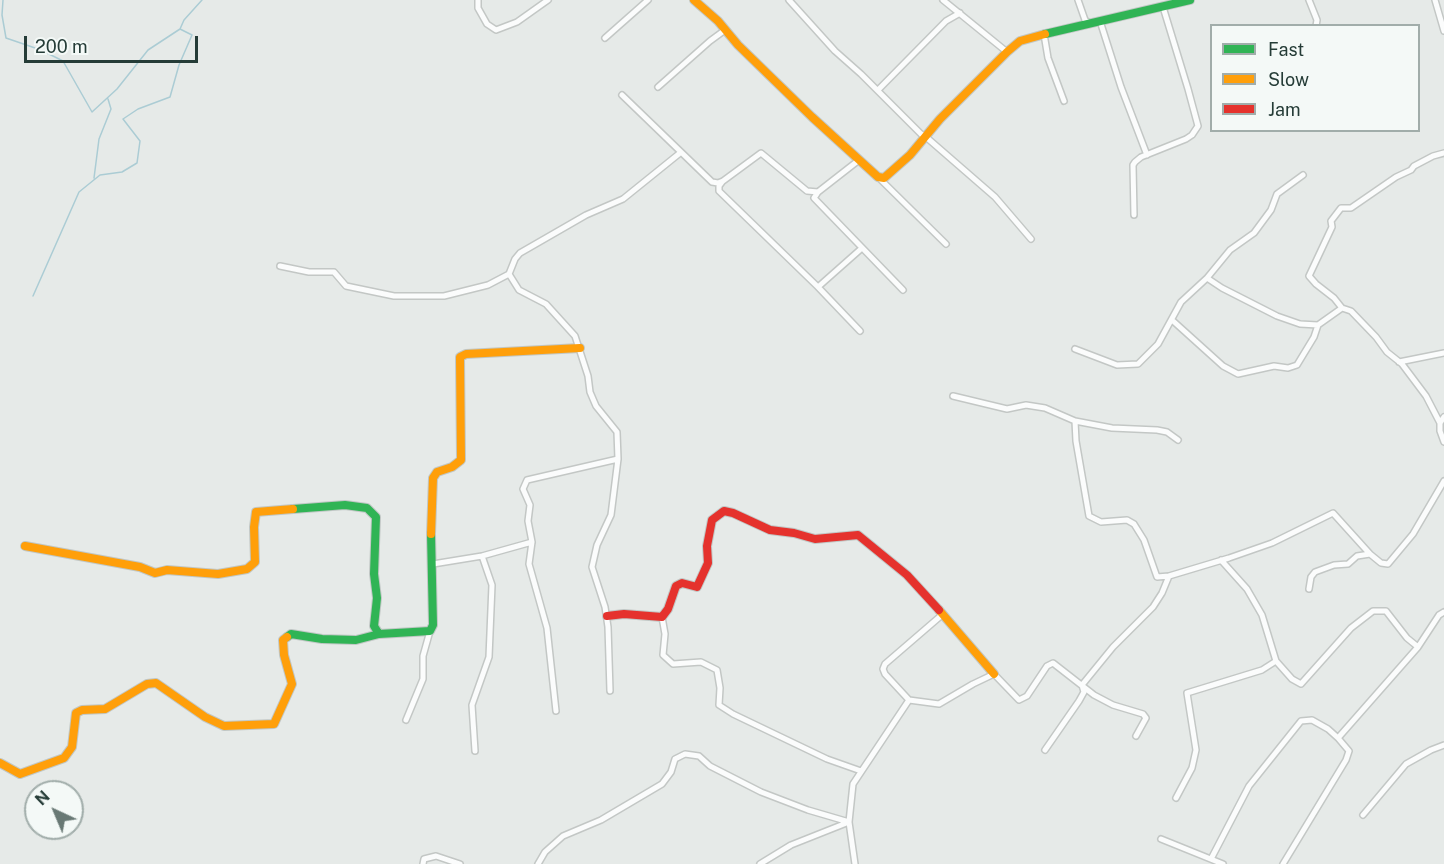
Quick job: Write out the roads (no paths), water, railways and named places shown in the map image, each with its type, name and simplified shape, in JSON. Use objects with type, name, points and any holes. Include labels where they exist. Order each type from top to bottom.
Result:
[{"type":"street","points":[[478,0],[478,8],[487,24],[496,30],[517,22],[548,0]]},
{"type":"street","points":[[605,38],[648,0]]},
{"type":"street","points":[[694,0],[768,76],[878,177],[946,244]]},
{"type":"street","points":[[789,0],[835,51],[921,134],[995,197],[1031,239]]},
{"type":"street","points":[[943,0],[1007,52]]},
{"type":"street","points":[[1078,0],[1085,20],[1089,23]]},
{"type":"street","points":[[878,177],[884,178],[888,175],[926,137],[940,119],[1020,41],[1044,33],[1190,0]]},
{"type":"street","points":[[1310,0],[1316,24]]},
{"type":"street","points":[[1435,0],[1444,31]]},
{"type":"street","points":[[1134,215],[1133,165],[1147,155],[1186,139],[1198,126],[1163,7]]},
{"type":"street","points":[[878,90],[946,21],[960,13]]},
{"type":"street","points":[[1100,21],[1121,87],[1147,155]]},
{"type":"street","points":[[658,87],[725,30]]},
{"type":"street","points":[[1044,33],[1048,58],[1064,101]]},
{"type":"street","points":[[622,95],[712,182],[723,181]]},
{"type":"street","points":[[280,266],[309,272],[334,272],[346,286],[394,296],[444,296],[488,285],[509,274],[514,259],[520,253],[586,215],[623,199],[680,153]]},
{"type":"street","points":[[818,192],[807,191],[761,153],[719,186],[719,191],[860,331]]},
{"type":"street","points":[[1444,153],[1432,156],[1414,166],[1351,208],[1341,208],[1331,221],[1332,227],[1309,276],[1342,308],[1351,311],[1387,352],[1399,362],[1426,396],[1440,423],[1444,442]]},
{"type":"street","points":[[859,160],[818,192],[815,195],[816,201],[903,290]]},
{"type":"street","points":[[1075,349],[1117,365],[1138,364],[1158,344],[1181,302],[1207,278],[1230,250],[1254,233],[1271,210],[1277,194],[1303,175]]},
{"type":"street","points":[[818,287],[862,248]]},
{"type":"street","points":[[509,274],[519,290],[546,304],[574,336],[580,348],[588,375],[590,392],[596,406],[617,432],[618,459],[611,515],[597,544],[592,567],[607,616],[610,691]]},
{"type":"street","points":[[1207,278],[1277,316],[1300,324],[1318,324],[1342,308]]},
{"type":"street","points":[[1172,320],[1223,366],[1238,374],[1274,366],[1288,368],[1297,364],[1310,344],[1318,324]]},
{"type":"street","points":[[406,720],[423,679],[423,656],[433,625],[431,513],[433,478],[436,472],[458,463],[462,453],[460,357],[466,354],[580,348]]},
{"type":"street","points":[[1399,362],[1444,353]]},
{"type":"street","points":[[953,396],[1007,409],[1026,405],[1045,408],[1075,420],[1112,428],[1167,432],[1178,440]]},
{"type":"street","points":[[1440,423],[1444,417]]},
{"type":"street","points":[[1075,420],[1076,441],[1089,516],[1101,522],[1127,520],[1134,524],[1144,540],[1157,577],[1169,576],[1272,543],[1333,513],[1370,554],[1382,563],[1388,564],[1413,534],[1444,481]]},
{"type":"street","points":[[556,711],[547,628],[529,564],[532,542],[528,521],[530,504],[523,489],[527,480],[618,459]]},
{"type":"street","points":[[25,546],[140,567],[154,573],[167,570],[218,574],[247,569],[255,562],[256,512],[345,505],[367,508],[376,517],[374,574],[377,598],[374,626],[379,634]]},
{"type":"street","points":[[861,771],[827,759],[733,714],[719,705],[720,688],[717,670],[701,662],[673,664],[663,655],[665,634],[662,617],[668,609],[676,586],[682,584],[697,587],[708,563],[707,546],[712,520],[718,514],[724,511],[733,513],[770,530],[794,532],[814,539],[858,535],[907,575],[1019,700],[1027,696],[1047,666],[1053,663],[1113,705],[1143,714],[1146,718],[1136,736]]},
{"type":"street","points":[[433,564],[482,556],[532,542]]},
{"type":"street","points":[[1309,589],[1309,581],[1315,572],[1334,565],[1348,564],[1357,556],[1370,554]]},
{"type":"street","points":[[475,751],[472,705],[489,657],[492,585],[482,556]]},
{"type":"street","points":[[1221,560],[1247,589],[1262,615],[1276,661],[1292,679],[1301,684],[1351,628],[1373,611],[1386,611],[1407,638],[1418,647]]},
{"type":"street","points":[[1082,685],[1113,647],[1153,607],[1169,576]]},
{"type":"street","points":[[1338,738],[1418,647],[1439,615],[1444,612]]},
{"type":"street","points":[[607,616],[624,614],[662,617]]},
{"type":"street","points":[[943,614],[885,664],[883,669],[885,674],[909,700],[939,704],[994,674]]},
{"type":"street","points":[[0,763],[20,774],[64,758],[72,747],[76,713],[82,710],[105,709],[147,684],[156,683],[205,717],[224,726],[274,724],[292,684],[284,655],[283,640],[291,634],[322,639],[356,640],[379,634],[430,631]]},
{"type":"street","points":[[1176,798],[1192,768],[1196,750],[1187,693],[1262,670],[1276,661]]},
{"type":"street","points":[[1045,750],[1079,701],[1084,692],[1082,685]]},
{"type":"street","points":[[855,864],[849,822],[853,784],[909,700]]},
{"type":"street","points":[[1211,859],[1249,786],[1301,722],[1312,720],[1328,729],[1349,751],[1346,760],[1282,864]]},
{"type":"street","points":[[1363,815],[1406,764],[1444,745]]},
{"type":"street","points":[[538,864],[545,852],[563,836],[601,820],[662,784],[675,759],[685,754],[699,756],[710,766],[761,792],[808,810],[849,822]]},
{"type":"street","points":[[759,864],[790,845],[849,822]]},
{"type":"street","points":[[1161,839],[1223,864]]},
{"type":"street","points":[[423,864],[424,859],[436,856],[460,864]]},
{"type":"waterway","points":[[3,0],[2,15],[6,38],[41,50],[63,61],[92,112],[117,89],[148,50],[180,29],[184,20],[202,0]]},
{"type":"waterway","points":[[33,296],[79,192],[100,175],[122,172],[137,163],[140,141],[123,119],[138,109],[170,97],[179,65],[192,35],[180,29]]},
{"type":"waterway","points":[[94,178],[99,139],[111,109],[108,99]]}]
